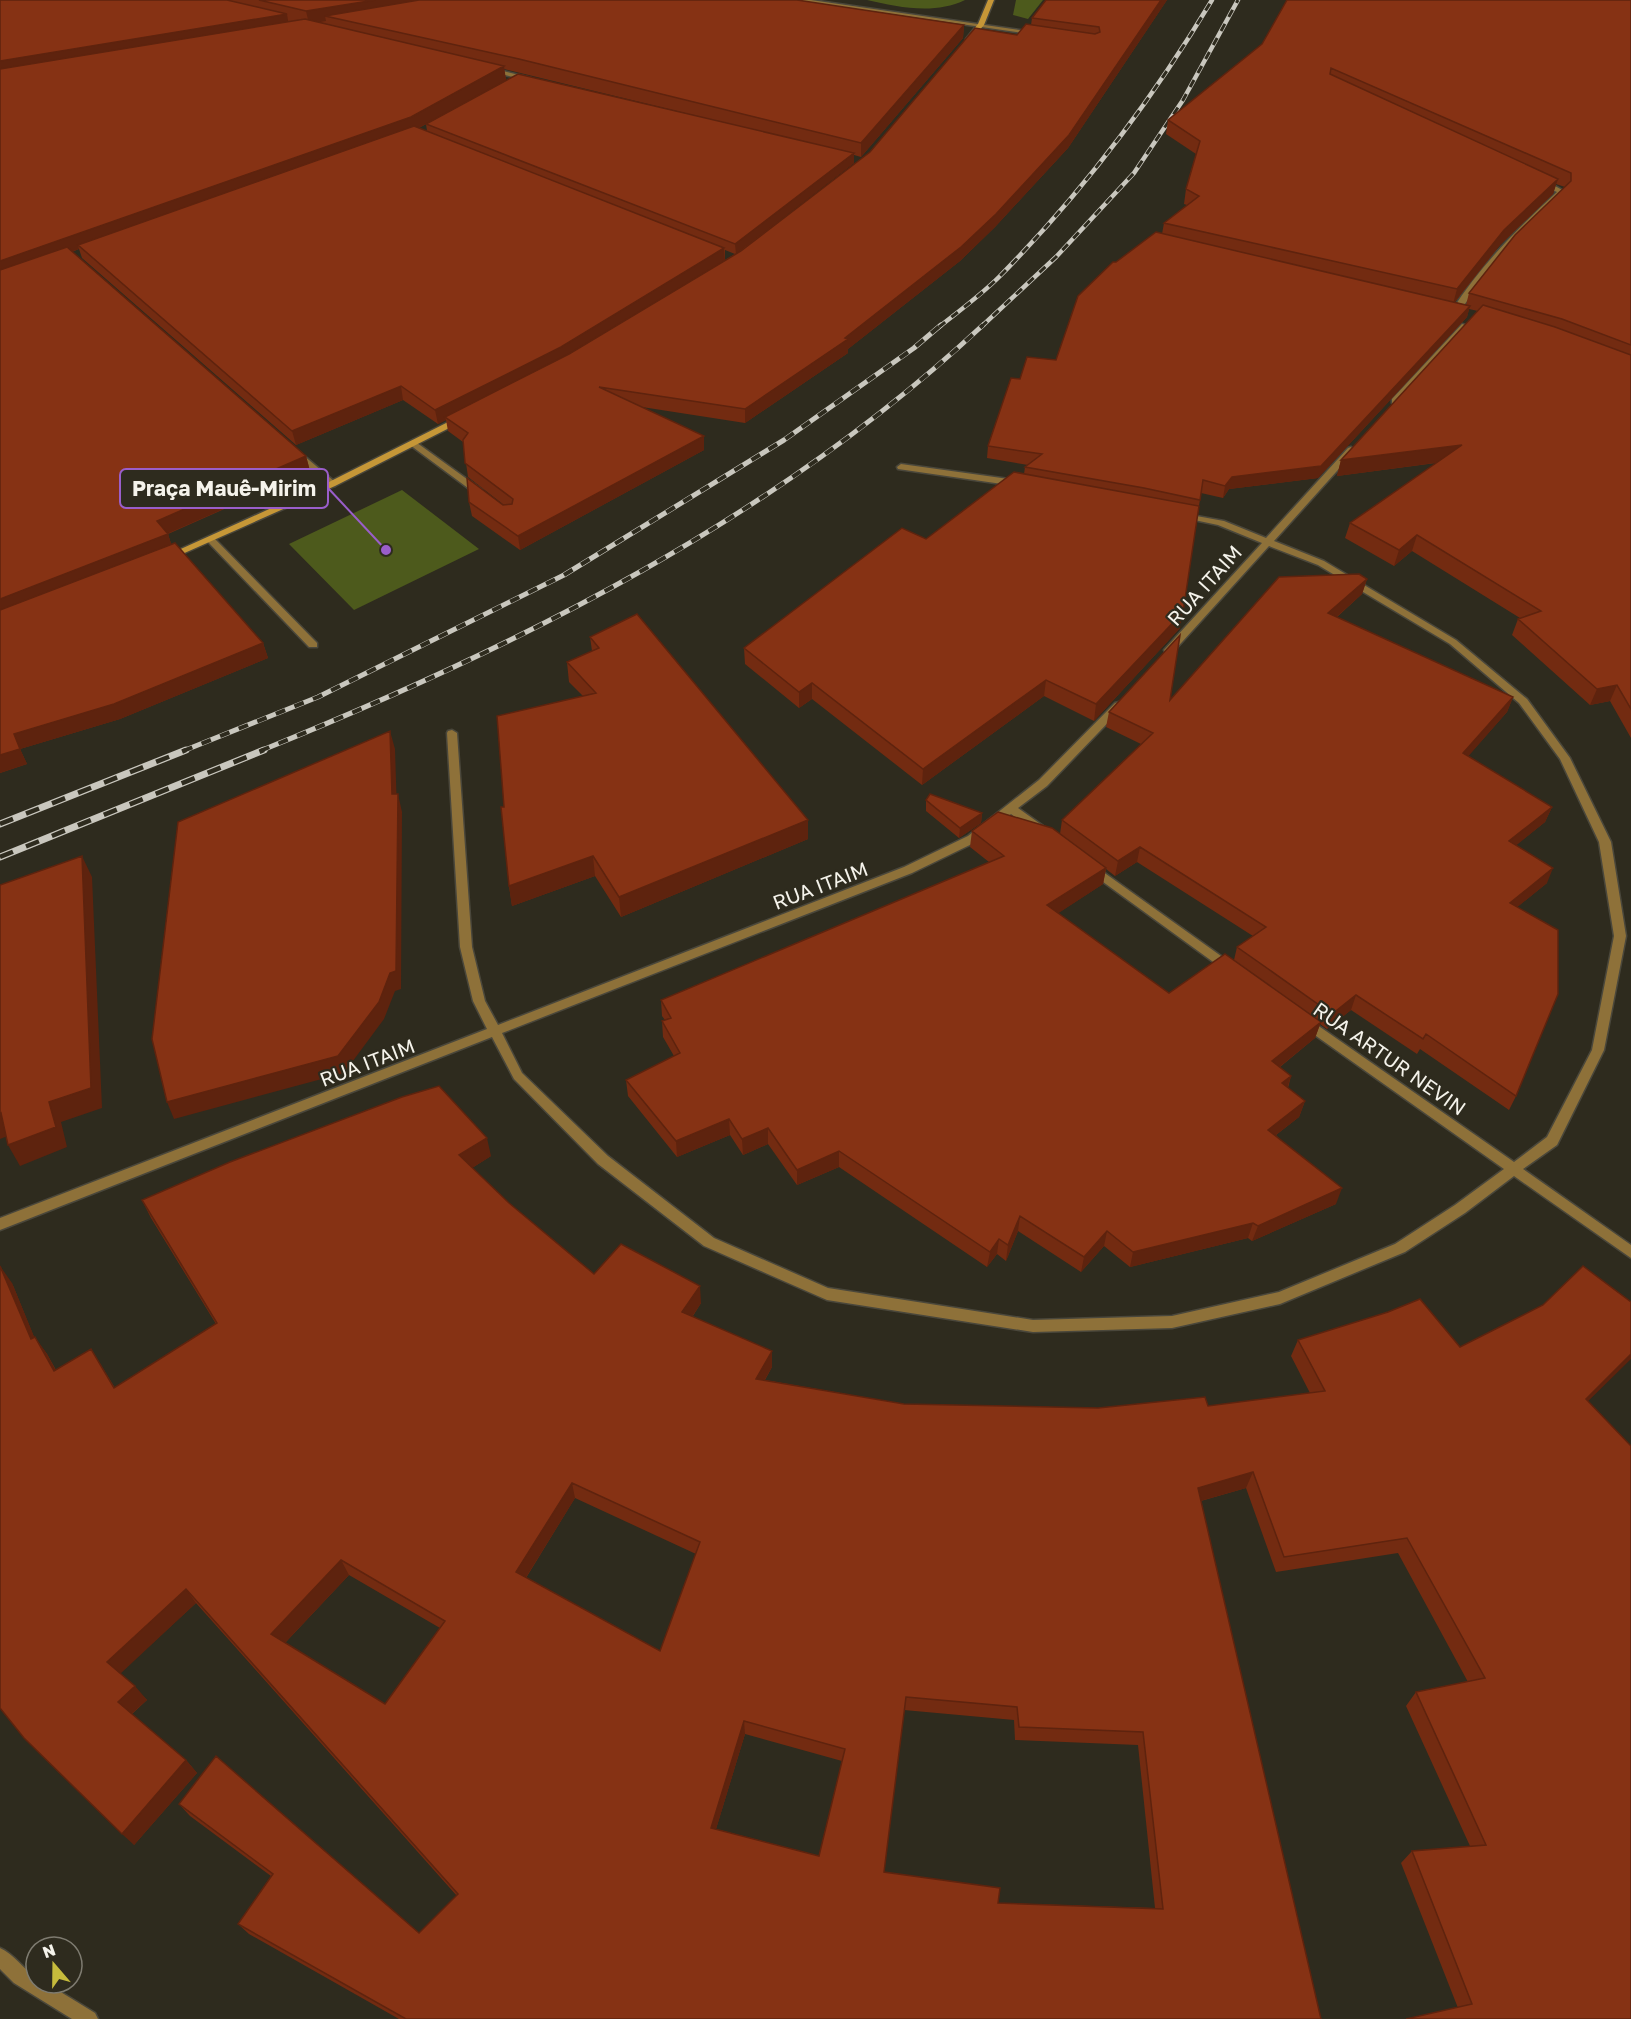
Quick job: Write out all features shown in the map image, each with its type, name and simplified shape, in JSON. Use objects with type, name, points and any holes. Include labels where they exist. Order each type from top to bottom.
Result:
[{"type":"street","points":[[797,0],[1049,35]]},
{"type":"street","points":[[958,52],[981,25],[991,0]]},
{"type":"street","points":[[486,69],[541,82]]},
{"type":"street","points":[[510,83],[521,77]]},
{"type":"street","points":[[1456,310],[1468,290],[1497,256],[1562,192],[1530,177]]},
{"type":"street","points":[[1388,409],[1471,314],[1444,307]]},
{"type":"street","points":[[156,562],[211,540],[332,484],[474,412]]},
{"type":"street","name":"RUA ITAIM","points":[[1159,660],[1358,442]]},
{"type":"street","points":[[413,443],[483,495]]},
{"type":"street","points":[[287,445],[332,484]]},
{"type":"street","points":[[901,467],[1032,486]]},
{"type":"street","points":[[452,734],[466,947],[479,1001],[518,1076],[595,1152],[710,1242],[827,1294],[1033,1326],[1172,1322],[1280,1298],[1400,1248],[1552,1141],[1598,1050],[1620,936],[1605,842],[1565,758],[1523,701],[1452,642],[1321,563],[1221,523],[1165,510]]},
{"type":"street","points":[[211,540],[313,645]]},
{"type":"street","name":"RUA ITAIM","points":[[0,1224],[908,870],[972,839],[1043,783],[1127,696]]},
{"type":"street","points":[[1011,808],[1049,836]]},
{"type":"street","points":[[1078,857],[1241,976]]},
{"type":"street","name":"RUA ARTUR NEVIN","points":[[1299,1018],[1631,1252]]},
{"type":"street","points":[[0,1957],[20,1977],[88,2019]]},
{"type":"green space","points":[[867,0],[965,0],[941,7],[916,8]]},
{"type":"green space","points":[[1016,0],[1043,0],[1028,19],[1013,15]]},
{"type":"green space","points":[[402,490],[479,549],[354,610],[289,544]]},
{"type":"building","points":[[0,0],[227,0],[287,14],[0,61]]},
{"type":"building","points":[[259,0],[375,0],[306,11]]},
{"type":"building","points":[[419,0],[797,0],[964,25],[861,143],[519,59],[325,16]]},
{"type":"building","points":[[1046,0],[1161,0],[1069,135],[996,214],[961,247],[845,338],[848,339],[745,409],[599,387],[704,436],[518,536],[469,502],[467,478],[503,505],[512,504],[513,499],[465,463],[463,440],[468,433],[445,417],[569,354],[741,251],[870,152],[975,28],[1017,35],[1026,24],[1095,34],[1100,32],[1099,27],[1032,18]]},
{"type":"building","points":[[1287,0],[1631,0],[1631,345],[1562,319],[1469,293],[1515,235],[1571,181],[1571,173],[1331,68],[1330,74],[1558,179],[1504,230],[1457,289],[1164,223],[1199,196],[1186,189],[1200,141],[1168,120],[1262,44]]},
{"type":"building","points":[[305,19],[504,66],[411,117],[0,261],[0,69]]},
{"type":"building","points":[[518,74],[854,153],[735,244],[426,124]]},
{"type":"building","points":[[414,126],[724,248],[561,347],[435,410],[401,386],[292,431],[78,245]]},
{"type":"building","points":[[1156,232],[1470,306],[1321,466],[1232,477],[1225,486],[1203,480],[1200,500],[1025,467],[1042,454],[988,446],[1011,378],[1020,379],[1027,357],[1056,360],[1078,296],[1113,262]]},
{"type":"building","points":[[67,247],[306,456],[157,521],[168,534],[0,599],[0,270]]},
{"type":"building","points":[[1483,305],[1555,327],[1631,355],[1631,709],[1617,685],[1597,689],[1518,619],[1541,611],[1417,535],[1399,550],[1350,523],[1462,445],[1341,460]]},
{"type":"building","points":[[1014,472],[1199,506],[1183,612],[1096,704],[1046,680],[923,769],[812,683],[799,692],[744,648],[902,528],[926,539]]},
{"type":"building","points":[[175,543],[263,643],[114,704],[14,734],[20,749],[0,755],[0,610]]},
{"type":"building","points":[[1359,574],[1367,579],[1328,613],[1513,697],[1463,753],[1552,807],[1509,841],[1553,868],[1510,903],[1558,930],[1558,994],[1516,1096],[1426,1034],[1423,1039],[1356,995],[1332,1014],[1237,947],[1266,927],[1140,847],[1118,861],[1062,820],[1153,733],[1109,712],[1180,635],[1170,700],[1279,577]]},
{"type":"building","points":[[637,614],[808,820],[619,897],[593,856],[509,886],[501,807],[504,807],[497,716],[596,693],[567,662],[599,648],[590,637]]},
{"type":"building","points":[[390,731],[392,794],[398,794],[396,971],[390,973],[379,1002],[338,1056],[167,1102],[152,1039],[178,822]]},
{"type":"building","points":[[930,794],[982,813],[960,828],[926,800]]},
{"type":"building","points":[[998,812],[1052,828],[1106,868],[1047,905],[1169,993],[1225,954],[1321,1022],[1272,1061],[1291,1076],[1282,1083],[1305,1101],[1268,1130],[1342,1188],[1258,1226],[1253,1223],[1133,1252],[1107,1231],[1084,1257],[1020,1216],[1008,1245],[999,1239],[990,1252],[839,1151],[797,1170],[768,1128],[742,1139],[729,1119],[676,1141],[626,1080],[680,1053],[662,1021],[671,1018],[661,1000],[1004,856],[972,831]]},
{"type":"building","points":[[82,856],[91,1088],[49,1102],[56,1127],[8,1145],[0,1114],[0,885]]},
{"type":"building","points":[[439,1086],[487,1138],[459,1155],[509,1203],[594,1274],[621,1244],[700,1286],[682,1312],[772,1351],[756,1379],[904,1404],[1098,1408],[1205,1397],[1208,1406],[1325,1391],[1298,1340],[1388,1312],[1420,1299],[1460,1347],[1543,1305],[1583,1266],[1631,1302],[1631,1354],[1586,1399],[1631,1446],[1631,2019],[1406,2019],[1472,2004],[1412,1851],[1486,1845],[1416,1692],[1485,1678],[1407,1538],[1284,1557],[1253,1472],[1198,1488],[1321,2019],[406,2019],[238,1924],[273,1874],[179,1804],[216,1756],[419,1933],[458,1894],[186,1589],[107,1662],[135,1686],[118,1702],[186,1760],[122,1834],[24,1738],[0,1708],[0,1266],[31,1339],[35,1337],[54,1371],[91,1349],[114,1388],[217,1323],[142,1200],[230,1162],[402,1097]],"holes":[[[572,1483],[700,1542],[660,1651],[516,1572]],[[341,1560],[445,1621],[385,1704],[271,1634]],[[906,1697],[1017,1707],[1019,1727],[1143,1732],[1163,1909],[998,1903],[1000,1888],[884,1872]],[[744,1721],[845,1749],[819,1856],[711,1828]]]},
{"type":"railway","points":[[939,327],[999,277],[1087,179],[1140,110],[1212,0]]},
{"type":"railway","points":[[981,327],[1056,257],[1134,173],[1183,100],[1238,0]]},
{"type":"railway","points":[[183,751],[318,697],[564,575],[784,440],[914,348],[941,325]]},
{"type":"railway","points":[[260,751],[454,667],[548,621],[641,571],[732,517],[819,458],[903,394],[983,325]]},
{"type":"railway","points":[[0,824],[186,750]]},
{"type":"railway","points":[[0,857],[264,750]]},
{"type":"place","name":"Praça Mauê-Mirim","points":[[386,550]]}]
